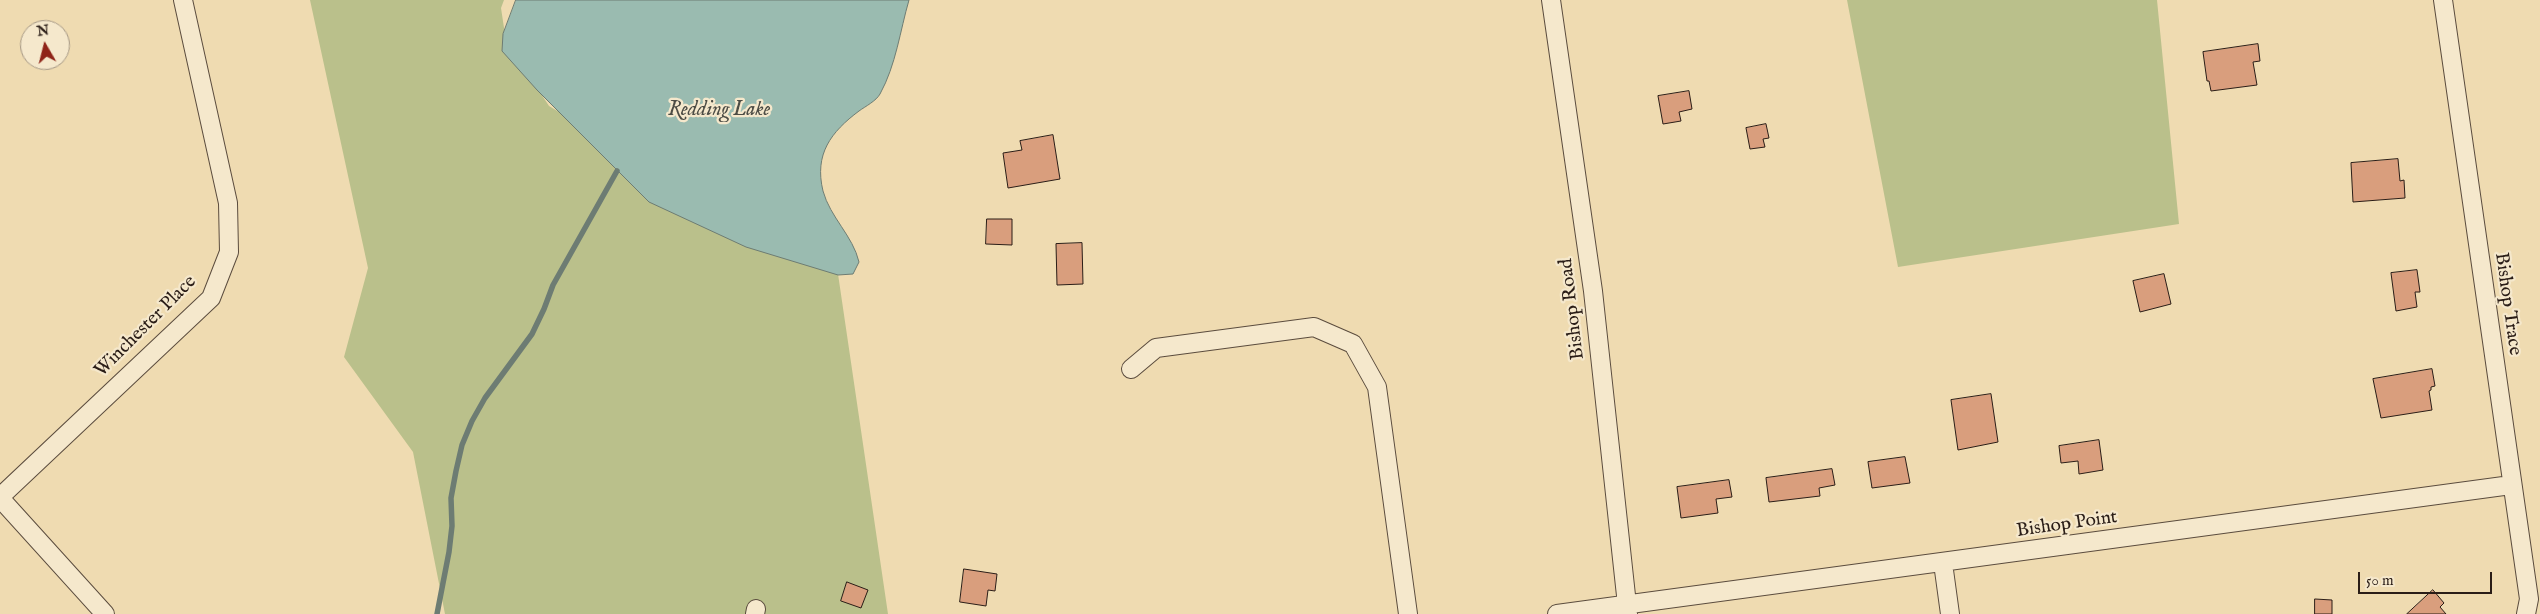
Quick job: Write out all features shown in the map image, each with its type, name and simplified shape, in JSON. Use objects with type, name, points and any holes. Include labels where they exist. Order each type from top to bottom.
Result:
[{"type":"street","name":"Winchester Place","points":[[0,497],[211,298],[229,252],[228,204],[183,0]]},
{"type":"street","name":"Bishop Road","points":[[1551,0],[1593,291],[1628,610]]},
{"type":"street","name":"Bishop Trace","points":[[2443,0],[2528,599],[2526,614]]},
{"type":"street","points":[[1131,369],[1156,348],[1314,327],[1352,344],[1377,387],[1408,614]]},
{"type":"street","name":"Bishop Point","points":[[1557,614],[1628,610],[1943,563],[2511,485]]},
{"type":"street","points":[[0,497],[105,614]]},
{"type":"street","points":[[1943,563],[1950,614]]},
{"type":"green space","points":[[310,0],[504,0],[501,8],[506,41],[549,106],[629,154],[833,240],[888,614],[445,614],[413,452],[344,357],[368,268]]},
{"type":"green space","points":[[1847,0],[2157,0],[2179,224],[1898,267]]},
{"type":"water","name":"Redding Lake","points":[[516,0],[909,0],[894,60],[880,94],[840,127],[827,145],[823,155],[821,178],[823,191],[826,200],[856,253],[859,262],[853,274],[838,275],[746,247],[649,202],[537,90],[502,51],[503,34]]},
{"type":"building","points":[[2258,44],[2260,61],[2253,62],[2257,85],[2211,91],[2209,81],[2207,81],[2203,52]]},
{"type":"building","points":[[1689,91],[1692,109],[1679,112],[1681,121],[1663,124],[1658,96]]},
{"type":"building","points":[[1766,124],[1769,138],[1763,139],[1765,147],[1750,149],[1746,128]]},
{"type":"building","points":[[1053,135],[1060,179],[1008,188],[1003,153],[1022,150],[1020,141]]},
{"type":"building","points":[[2398,159],[2400,181],[2404,180],[2405,198],[2353,202],[2351,163]]},
{"type":"building","points":[[987,219],[1012,219],[1012,245],[986,244]]},
{"type":"building","points":[[1082,243],[1083,284],[1057,285],[1056,244]]},
{"type":"building","points":[[2417,270],[2420,292],[2415,292],[2417,307],[2396,311],[2391,273]]},
{"type":"building","points":[[2164,274],[2171,304],[2140,312],[2133,281]]},
{"type":"building","points":[[2432,369],[2435,386],[2431,387],[2429,391],[2432,410],[2381,418],[2373,379]]},
{"type":"building","points":[[1991,394],[1998,442],[1958,450],[1951,400]]},
{"type":"building","points":[[2099,440],[2103,470],[2079,474],[2078,461],[2061,463],[2059,446]]},
{"type":"building","points":[[1905,457],[1910,483],[1872,488],[1868,462]]},
{"type":"building","points":[[1832,469],[1835,485],[1819,488],[1820,496],[1769,502],[1766,478]]},
{"type":"building","points":[[1729,480],[1732,497],[1716,499],[1718,513],[1681,518],[1677,487]]},
{"type":"building","points":[[964,569],[997,574],[995,591],[988,590],[986,606],[960,602]]},
{"type":"building","points":[[847,582],[868,590],[861,608],[841,601]]},
{"type":"building","points":[[2433,590],[2444,603],[2440,607],[2446,614],[2407,614]]},
{"type":"building","points":[[2315,599],[2332,600],[2332,614],[2315,614]]},
{"type":"waterway","points":[[437,614],[449,552],[452,526],[451,498],[462,445],[472,421],[485,398],[532,334],[553,285],[617,171]]}]
